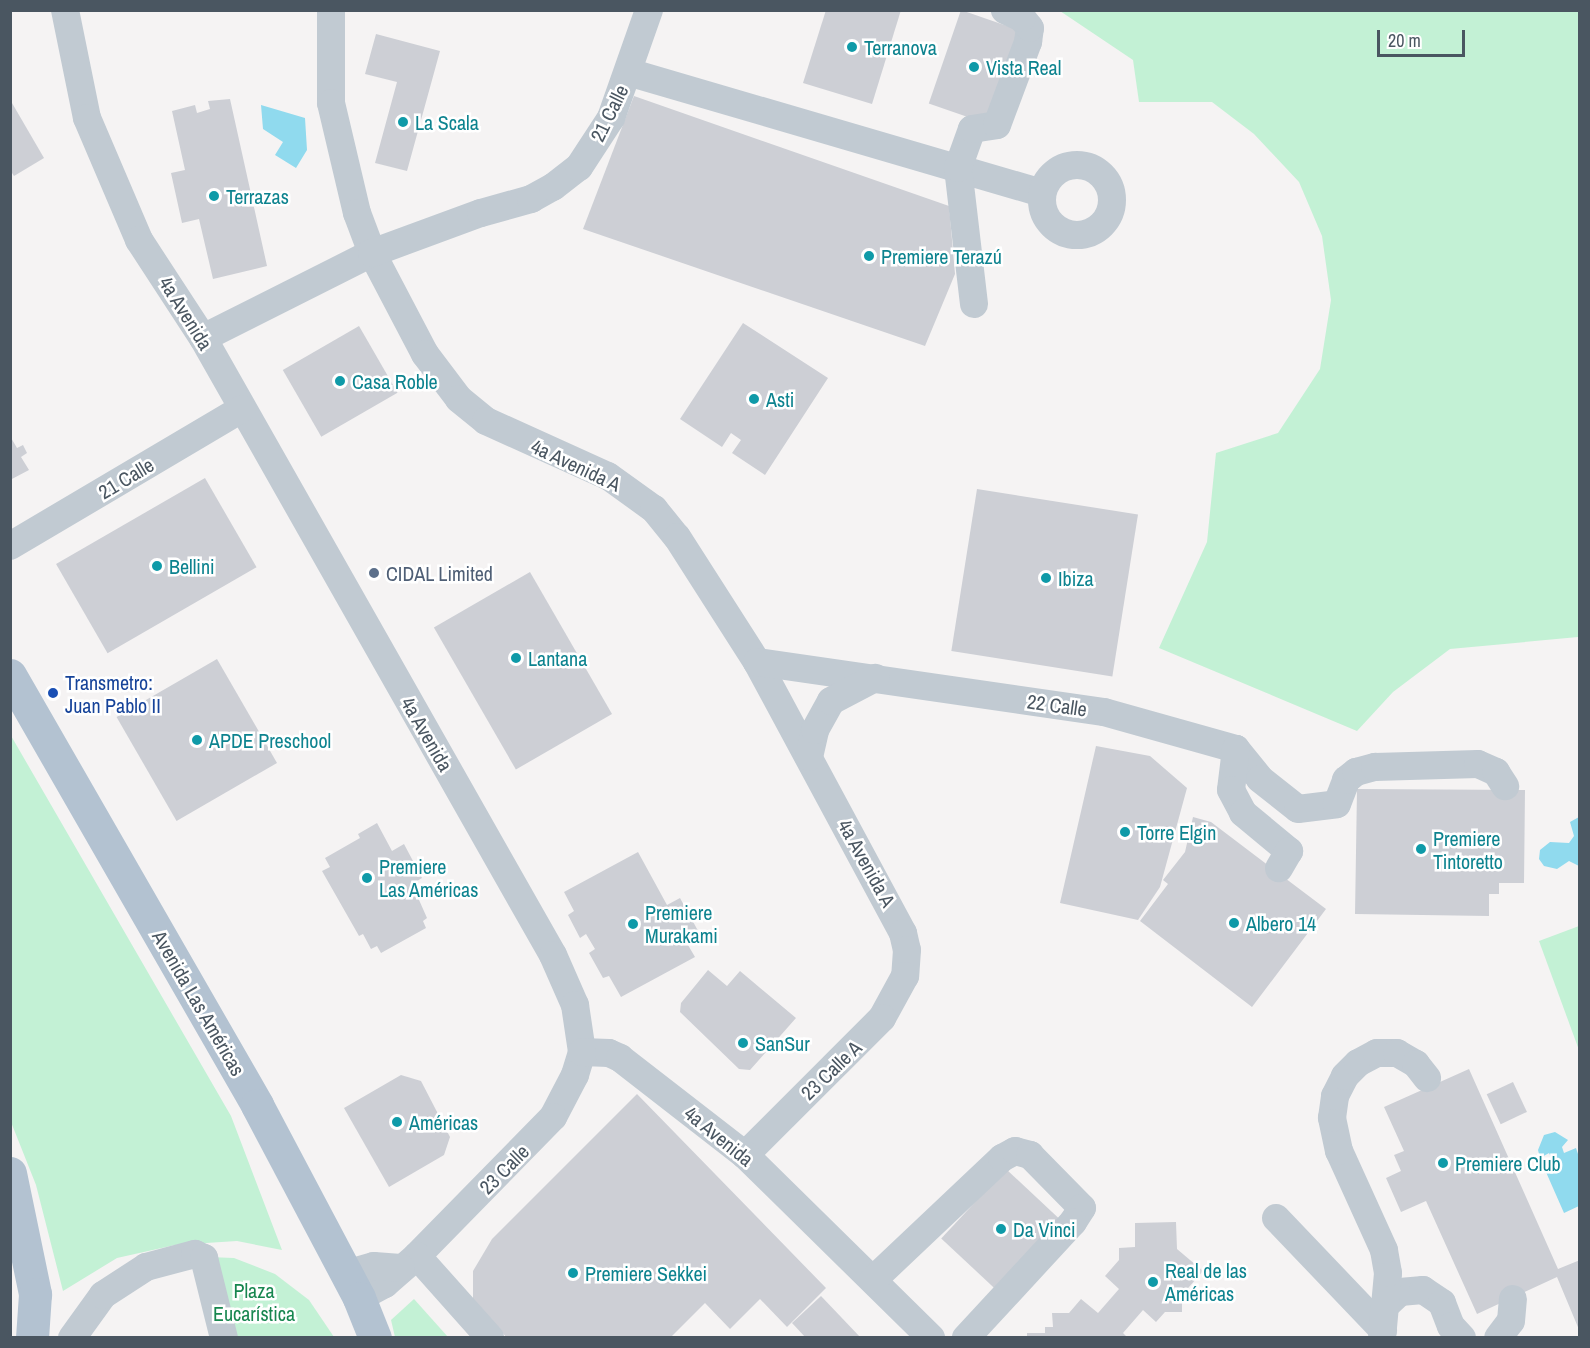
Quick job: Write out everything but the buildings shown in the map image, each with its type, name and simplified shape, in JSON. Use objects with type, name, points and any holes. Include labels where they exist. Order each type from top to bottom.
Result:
[{"type":"main road","name":"Avenida Las Américas","points":[[10,675],[251,1095],[366,1314]]},
{"type":"main road","points":[[10,1173],[35,1294],[32,1338]]},
{"type":"street","name":"4a Avenida","points":[[65,10],[87,118],[139,240],[203,338],[562,972],[575,1005],[582,1052],[609,1053],[620,1058],[745,1155],[931,1338]]},
{"type":"street","name":"4a Avenida A","points":[[331,10],[331,104],[357,213],[372,253],[425,354],[459,399],[512,436],[608,476],[654,509],[677,537],[757,662],[896,915],[907,950],[905,976]]},
{"type":"street","points":[[628,72],[649,10]]},
{"type":"street","points":[[974,304],[958,168],[972,129],[998,125],[1028,42],[1029,28],[1022,18],[1005,10]]},
{"type":"street","name":"21 Calle","points":[[203,338],[372,253],[481,213],[531,200],[553,187],[579,166],[594,145],[611,118],[628,72],[1042,193]]},
{"type":"street","name":"21 Calle","points":[[10,546],[242,409]]},
{"type":"street","name":"22 Calle","points":[[757,662],[1104,711],[1236,749]]},
{"type":"street","points":[[808,758],[815,730],[831,701],[874,678]]},
{"type":"street","points":[[1236,749],[1260,779],[1298,808],[1337,804],[1346,780],[1356,772],[1395,776],[1451,776],[1489,767],[1503,778],[1505,786]]},
{"type":"street","points":[[1236,749],[1231,790],[1243,813],[1289,851],[1279,868]]},
{"type":"street","name":"23 Calle A","points":[[745,1155],[859,1044],[882,1018],[905,976]]},
{"type":"street","name":"23 Calle","points":[[409,1262],[541,1133],[564,1098],[582,1052]]},
{"type":"street","points":[[1384,1324],[1388,1273],[1384,1250],[1339,1151],[1332,1118],[1335,1096],[1345,1076],[1358,1063],[1377,1053],[1397,1053],[1416,1064],[1427,1078]]},
{"type":"street","points":[[873,1280],[1002,1158],[1015,1152],[1030,1155],[1082,1208],[1073,1222],[966,1338]]},
{"type":"street","points":[[1276,1218],[1384,1324]]},
{"type":"street","points":[[72,1338],[103,1295],[147,1267],[195,1254],[204,1258],[224,1338]]},
{"type":"street","points":[[366,1314],[374,1266],[409,1262],[490,1338]]},
{"type":"street","points":[[1384,1324],[1400,1292],[1423,1290],[1442,1303],[1451,1326],[1462,1338]]},
{"type":"street","points":[[1498,1338],[1511,1321],[1513,1299]]},
{"type":"green space","points":[[1060,11],[1579,11],[1579,640],[1578,637],[1450,649],[1393,692],[1357,731],[1159,648],[1207,542],[1216,453],[1278,433],[1320,369],[1331,300],[1322,236],[1299,182],[1254,134],[1212,102],[1139,102],[1133,60]]},
{"type":"green space","points":[[10,734],[231,1116],[282,1250],[237,1241],[175,1245],[117,1258],[63,1291],[36,1185],[11,1122]]},
{"type":"green space","points":[[1579,926],[1579,1050],[1539,941]]},
{"type":"green space","name":"Plaza Eucarística","points":[[208,1257],[234,1258],[275,1274],[309,1300],[334,1337],[227,1337]]},
{"type":"green space","points":[[414,1299],[448,1337],[395,1337],[391,1320]]},
{"type":"water","points":[[261,105],[305,118],[307,150],[296,168],[275,155],[283,142],[263,129]]},
{"type":"water","points":[[1579,817],[1579,866],[1569,861],[1557,869],[1544,866],[1539,859],[1540,850],[1550,842],[1569,843],[1574,836],[1570,822]]},
{"type":"water","points":[[1555,1132],[1568,1140],[1562,1147],[1564,1153],[1576,1148],[1579,1157],[1579,1206],[1564,1213],[1542,1163],[1552,1159],[1549,1153],[1540,1158],[1538,1150],[1544,1135]]},
{"type":"place","name":"Terranova","points":[[852,47]]},
{"type":"place","name":"Vista Real","points":[[974,67]]},
{"type":"place","name":"La Scala","points":[[403,122]]},
{"type":"place","name":"Terrazas","points":[[214,196]]},
{"type":"place","name":"Premiere Terazú","points":[[869,256]]},
{"type":"place","name":"Casa Roble","points":[[340,381]]},
{"type":"place","name":"Asti","points":[[754,399]]},
{"type":"place","name":"Bellini","points":[[157,566]]},
{"type":"place","name":"CIDAL Limited","points":[[374,573]]},
{"type":"place","name":"Ibiza","points":[[1046,578]]},
{"type":"place","name":"Lantana","points":[[516,658]]},
{"type":"place","name":"Transmetro: Juan Pablo II","points":[[53,693]]},
{"type":"place","name":"APDE Preschool","points":[[197,740]]},
{"type":"place","name":"Torre Elgin","points":[[1125,832]]},
{"type":"place","name":"Premiere Tintoretto","points":[[1421,849]]},
{"type":"place","name":"Premiere Las Américas","points":[[367,878]]},
{"type":"place","name":"Albero 14","points":[[1234,923]]},
{"type":"place","name":"Premiere Murakami","points":[[633,924]]},
{"type":"place","name":"SanSur","points":[[743,1043]]},
{"type":"place","name":"Américas","points":[[397,1122]]},
{"type":"place","name":"Premiere Club","points":[[1443,1163]]},
{"type":"place","name":"Da Vinci","points":[[1001,1229]]},
{"type":"place","name":"Premiere Sekkei","points":[[573,1273]]},
{"type":"place","name":"Real de las Américas","points":[[1153,1282]]}]
